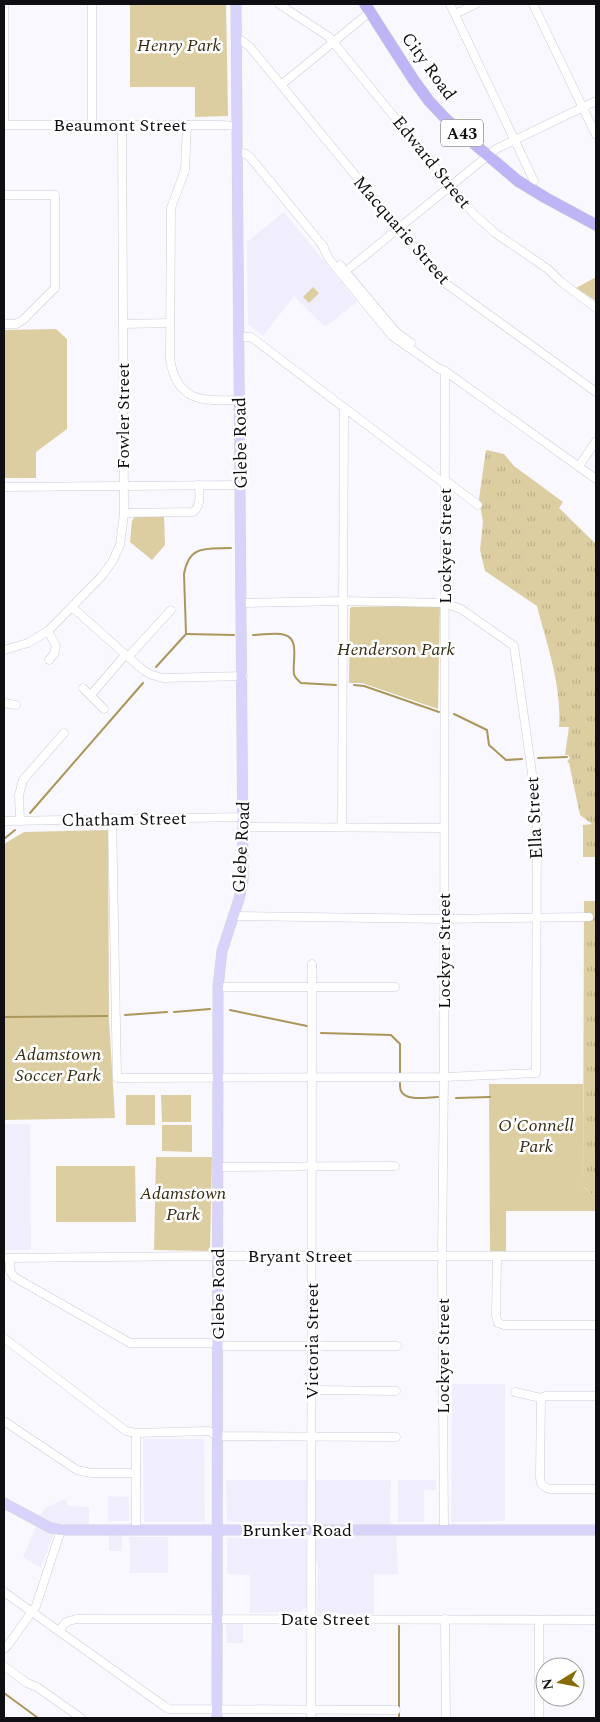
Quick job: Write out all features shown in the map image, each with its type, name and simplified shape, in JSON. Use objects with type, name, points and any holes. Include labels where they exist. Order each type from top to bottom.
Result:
[{"type":"highway","name":"City Road","points":[[368,8],[413,79],[445,118],[527,187],[596,225]]},
{"type":"main road","name":"Glebe Road","points":[[217,1714],[218,987],[222,950],[243,881],[244,822],[236,4]]},
{"type":"main road","name":"Brunker Road","points":[[4,1503],[51,1528],[60,1530],[596,1530]]},
{"type":"street","points":[[4,4],[4,126]]},
{"type":"street","points":[[92,4],[92,125]]},
{"type":"street","name":"Edward Street","points":[[279,4],[329,37],[473,213],[496,233],[548,269],[566,286],[596,308]]},
{"type":"street","points":[[450,4],[534,181]]},
{"type":"street","points":[[455,14],[476,4]]},
{"type":"street","points":[[532,4],[596,135]]},
{"type":"street","points":[[281,86],[333,43],[368,8]]},
{"type":"street","name":"Macquarie Street","points":[[236,40],[242,41],[250,47],[398,229],[442,280],[596,392]]},
{"type":"street","points":[[351,267],[488,156],[515,140],[596,101]]},
{"type":"street","name":"Fowler Street","points":[[4,650],[28,643],[48,632],[102,576],[120,546],[124,513],[122,485],[122,125]]},
{"type":"street","points":[[187,125],[185,170],[171,208],[170,359],[172,370],[178,384],[186,392],[197,398],[209,401],[240,400]]},
{"type":"street","name":"Beaumont Street","points":[[4,126],[237,126]]},
{"type":"street","points":[[237,152],[250,157],[396,332],[440,364],[445,371],[596,479]]},
{"type":"street","points":[[4,195],[55,195],[55,288],[24,320],[16,324],[4,324]]},
{"type":"street","points":[[123,324],[170,324]]},
{"type":"street","points":[[239,337],[251,337],[478,505]]},
{"type":"street","name":"Lockyer Street","points":[[444,1530],[442,1256],[445,371]]},
{"type":"street","points":[[342,827],[344,407]]},
{"type":"street","points":[[579,466],[596,441]]},
{"type":"street","points":[[124,513],[193,512],[199,505],[198,485]]},
{"type":"street","points":[[4,487],[241,485]]},
{"type":"street","points":[[242,603],[444,603]]},
{"type":"street","name":"Ella Street","points":[[444,603],[461,609],[514,646],[537,809],[536,1073],[444,1077]]},
{"type":"street","points":[[73,608],[147,673],[156,677],[243,676]]},
{"type":"street","points":[[91,695],[171,610]]},
{"type":"street","points":[[48,632],[56,646],[54,654],[49,660]]},
{"type":"street","points":[[83,688],[104,708]]},
{"type":"street","points":[[4,703],[16,705]]},
{"type":"street","points":[[20,821],[19,795],[23,780],[64,733]]},
{"type":"street","points":[[112,818],[116,1078],[444,1077]]},
{"type":"street","name":"Chatham Street","points":[[4,821],[112,818],[342,827],[444,828]]},
{"type":"street","points":[[233,916],[444,919],[590,917]]},
{"type":"street","name":"Victoria Street","points":[[311,1718],[312,964]]},
{"type":"street","points":[[218,987],[395,987]]},
{"type":"street","points":[[219,1167],[395,1166]]},
{"type":"street","name":"Bryant Street","points":[[7,1258],[596,1256]]},
{"type":"street","points":[[497,1257],[496,1316],[498,1323],[504,1325],[596,1325]]},
{"type":"street","points":[[7,1258],[14,1278],[130,1343],[397,1346]]},
{"type":"street","points":[[4,1338],[126,1431],[136,1433],[209,1431],[218,1436],[396,1436]]},
{"type":"street","points":[[312,1390],[396,1391]]},
{"type":"street","points":[[516,1392],[541,1398],[546,1396],[596,1396]]},
{"type":"street","points":[[541,1398],[540,1476],[542,1485],[544,1488],[550,1489],[596,1489]]},
{"type":"street","points":[[4,1421],[77,1470],[91,1473],[136,1473]]},
{"type":"street","points":[[136,1433],[136,1530]]},
{"type":"street","points":[[6,1647],[36,1606],[60,1530]]},
{"type":"street","points":[[4,1592],[164,1706],[217,1714],[311,1710],[396,1710]]},
{"type":"street","name":"Date Street","points":[[59,1631],[66,1622],[76,1619],[596,1620]]},
{"type":"street","points":[[445,1619],[446,1718]]},
{"type":"street","points":[[538,1620],[539,1718]]},
{"type":"street","points":[[4,1666],[81,1718]]},
{"type":"shaded area","points":[[284,212],[357,302],[325,327],[294,296],[263,336],[248,324],[247,242]]},
{"type":"shaded area","points":[[4,1124],[30,1124],[31,1250],[4,1250]]},
{"type":"shaded area","points":[[452,1384],[505,1384],[505,1521],[451,1522]]},
{"type":"shaded area","points":[[143,1439],[204,1439],[205,1522],[144,1522]]},
{"type":"shaded area","points":[[226,1480],[391,1480],[390,1524],[396,1525],[398,1574],[374,1574],[374,1614],[320,1614],[317,1611],[318,1566],[306,1522],[227,1522]]},
{"type":"shaded area","points":[[398,1480],[436,1480],[436,1490],[424,1490],[424,1522],[398,1522]]},
{"type":"shaded area","points":[[108,1496],[129,1497],[129,1521],[108,1521]]},
{"type":"shaded area","points":[[65,1499],[68,1506],[89,1507],[89,1525],[57,1525],[41,1568],[23,1557],[44,1509]]},
{"type":"shaded area","points":[[109,1535],[122,1535],[122,1551],[109,1551]]},
{"type":"shaded area","points":[[130,1537],[168,1537],[168,1573],[130,1573]]},
{"type":"shaded area","points":[[227,1538],[306,1538],[307,1606],[300,1612],[250,1613],[250,1575],[227,1574]]},
{"type":"shaded area","points":[[226,1623],[243,1623],[243,1643],[227,1643]]},
{"type":"green space","name":"Henry Park","points":[[130,4],[226,4],[228,116],[195,117],[195,87],[130,87]]},
{"type":"green space","points":[[596,277],[596,301],[576,288]]},
{"type":"green space","points":[[313,287],[319,293],[309,303],[303,297]]},
{"type":"green space","points":[[56,329],[67,339],[67,429],[36,452],[36,478],[4,478],[4,330]]},
{"type":"green space","points":[[486,450],[504,454],[514,466],[563,502],[559,508],[596,544],[596,857],[583,857],[583,825],[592,824],[580,815],[569,763],[567,762],[570,758],[568,755],[565,755],[569,727],[559,727],[556,681],[537,606],[485,571],[480,550],[483,522],[479,499]]},
{"type":"green space","points":[[135,516],[164,516],[165,545],[152,560],[130,542],[132,521]]},
{"type":"green space","name":"Henderson Park","points":[[440,605],[438,709],[362,683],[349,683],[350,608]]},
{"type":"green space","name":"Adamstown Soccer Park","points":[[108,830],[109,1020],[115,1118],[4,1120],[4,844],[24,832]]},
{"type":"green space","points":[[584,901],[596,901],[596,1193],[591,1194],[583,1186]]},
{"type":"green space","name":"O'Connell Park","points":[[489,1084],[583,1084],[583,1186],[591,1194],[596,1193],[596,1211],[506,1211],[506,1251],[490,1251]]},
{"type":"green space","points":[[126,1095],[155,1095],[155,1125],[126,1125]]},
{"type":"green space","points":[[161,1095],[191,1095],[191,1122],[162,1122]]},
{"type":"green space","points":[[162,1125],[192,1125],[192,1152],[162,1151]]},
{"type":"green space","name":"Adamstown Park","points":[[156,1157],[212,1157],[210,1251],[154,1250]]},
{"type":"green space","points":[[56,1166],[135,1166],[136,1222],[56,1222]]},
{"type":"waterway","points":[[156,667],[186,634],[184,574],[190,557],[200,550],[231,548]]},
{"type":"waterway","points":[[186,634],[234,635]]},
{"type":"waterway","points":[[253,635],[278,634],[290,637],[294,646],[295,677],[301,683],[336,685]]},
{"type":"waterway","points":[[30,813],[143,683]]},
{"type":"waterway","points":[[354,685],[364,686],[439,712]]},
{"type":"waterway","points":[[454,714],[487,730],[489,745],[506,760],[522,759]]},
{"type":"waterway","points":[[538,758],[567,757]]},
{"type":"waterway","points":[[4,839],[15,830]]},
{"type":"waterway","points":[[174,1012],[210,1009]]},
{"type":"waterway","points":[[230,1010],[307,1026]]},
{"type":"waterway","points":[[125,1015],[167,1012]]},
{"type":"waterway","points":[[4,1017],[107,1016]]},
{"type":"waterway","points":[[321,1033],[391,1035],[400,1044],[400,1073]]},
{"type":"waterway","points":[[400,1083],[401,1091],[408,1097],[438,1097]]},
{"type":"waterway","points":[[456,1098],[490,1097]]},
{"type":"waterway","points":[[399,1626],[399,1718]]},
{"type":"waterway","points":[[4,1693],[38,1718]]}]
